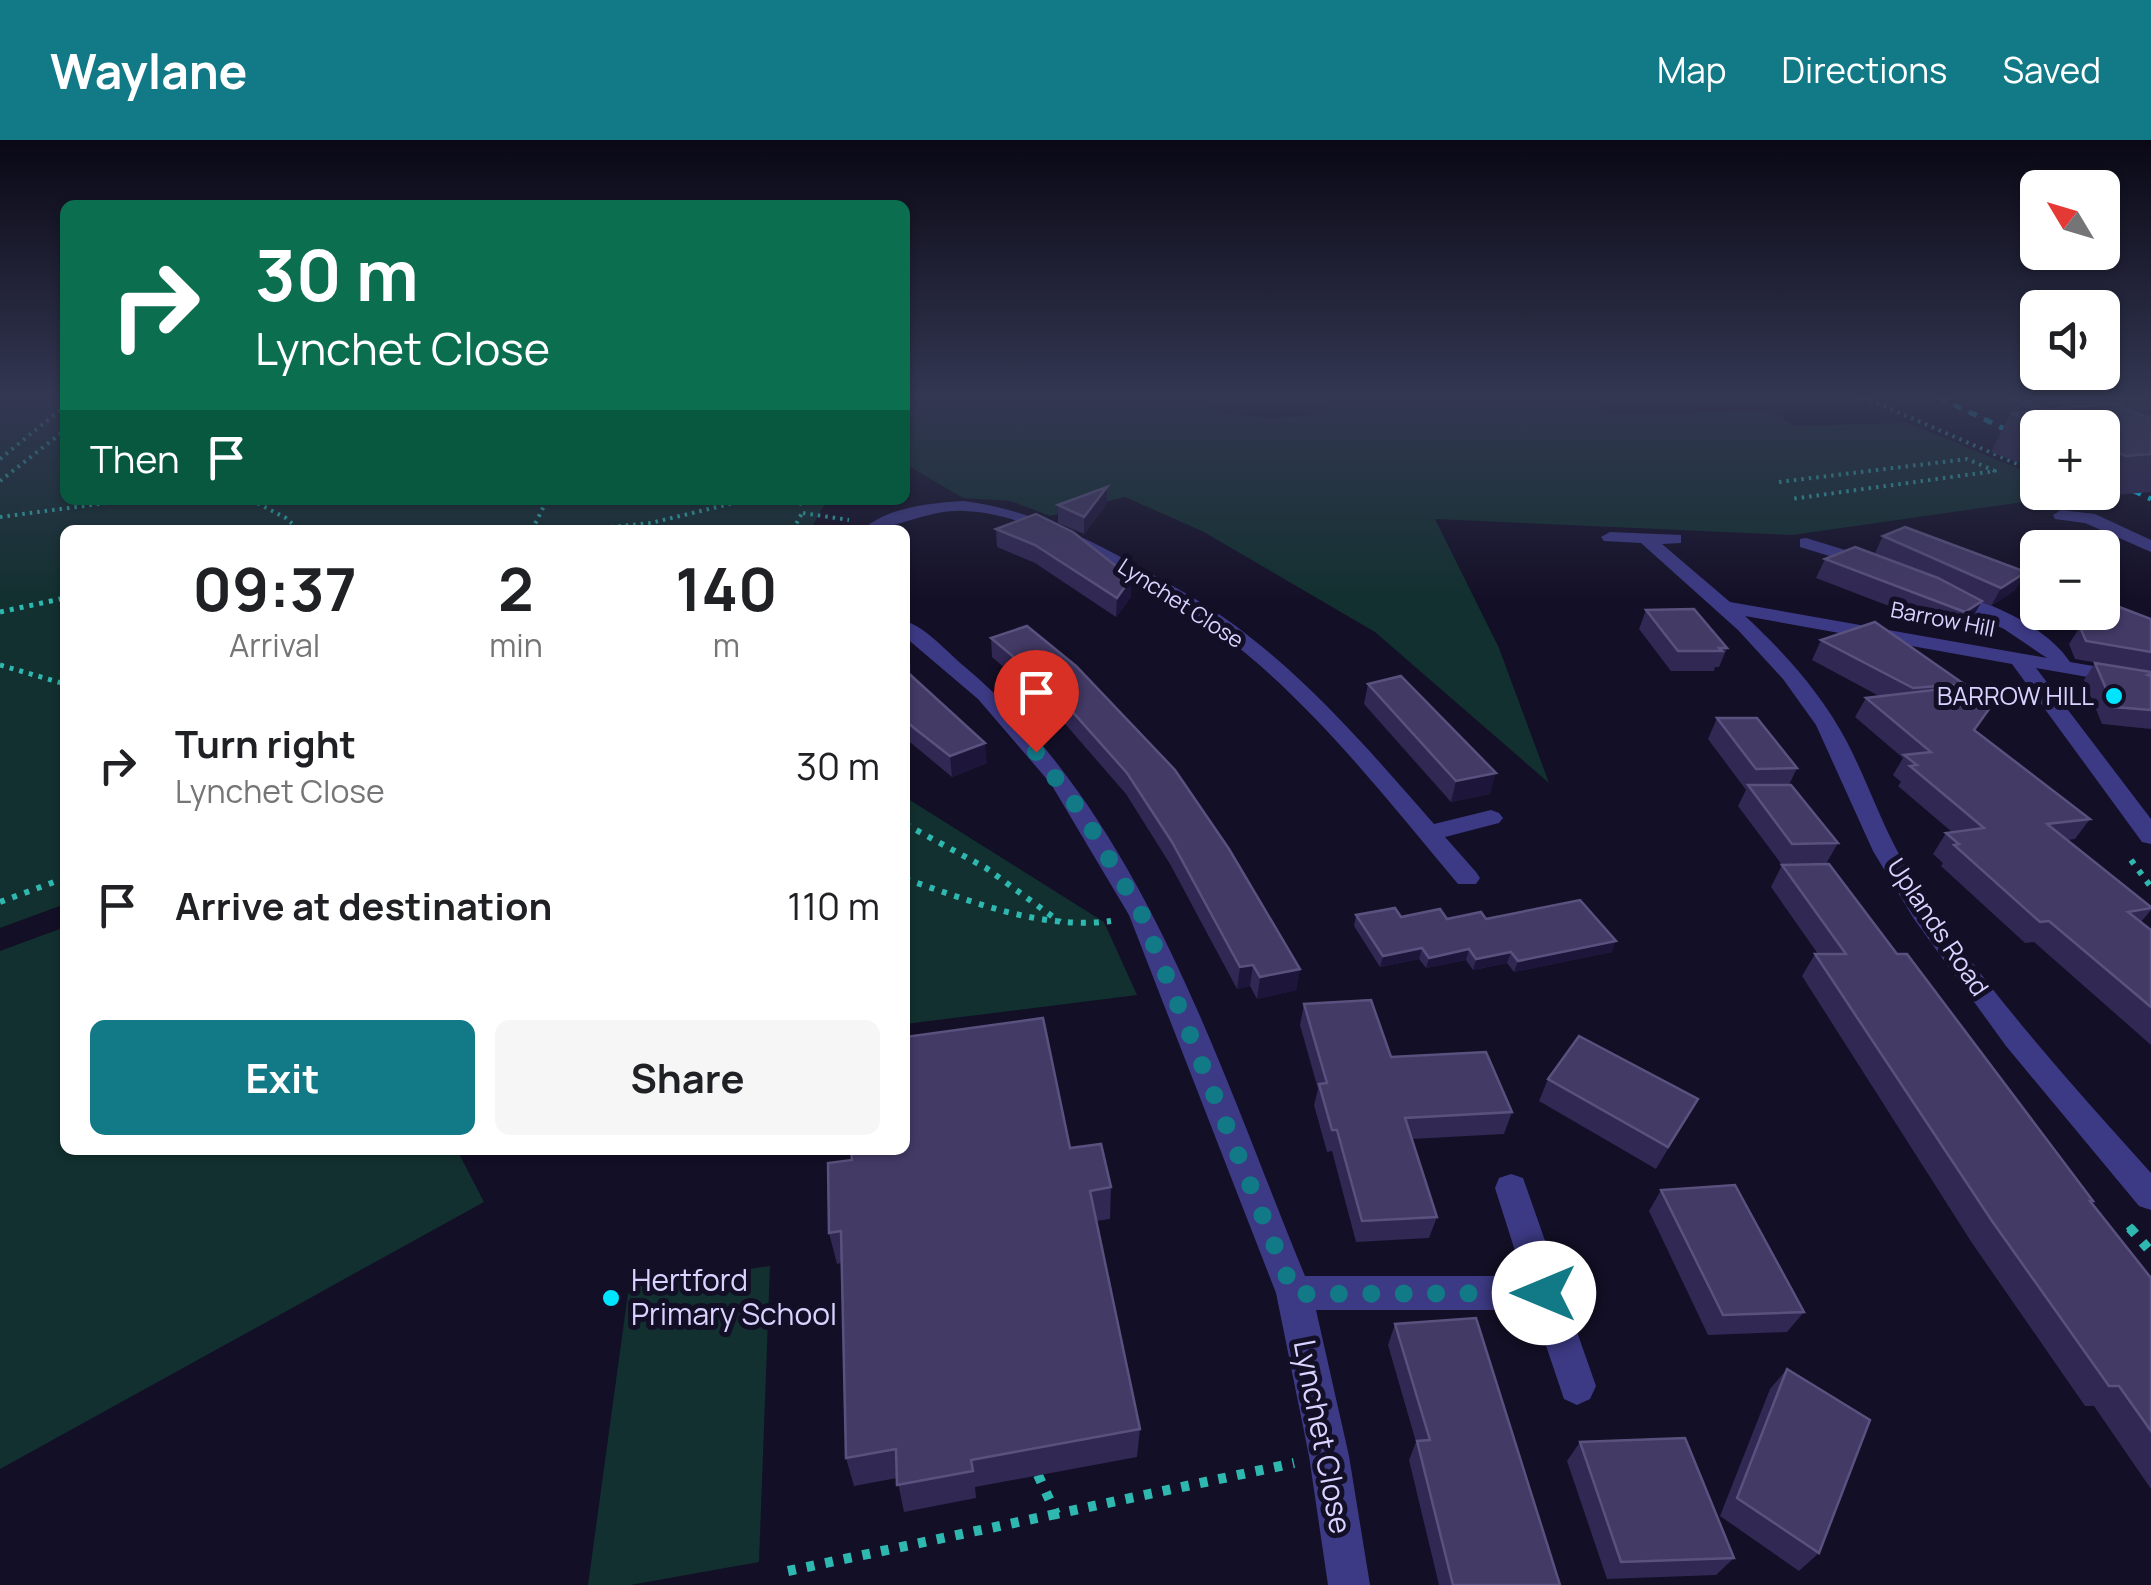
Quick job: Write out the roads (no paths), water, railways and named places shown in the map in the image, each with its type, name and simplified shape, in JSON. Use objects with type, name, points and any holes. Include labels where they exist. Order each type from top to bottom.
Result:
[{"type":"street","name":"Lynchet Close","points":[[880,525],[920,510],[984,508],[1030,517],[1084,543],[1187,603],[1267,661],[1344,735],[1466,878]]},
{"type":"street","points":[[2060,515],[2089,518],[2151,547]]},
{"type":"street","points":[[1610,538],[1674,539]]},
{"type":"street","name":"Uplands Road","points":[[1648,541],[1725,607],[1812,703],[1828,727],[1894,867],[2020,1046],[2151,1196]]},
{"type":"street","points":[[1806,543],[1843,545],[1888,570]]},
{"type":"street","points":[[1922,585],[2058,654],[2063,666]]},
{"type":"street","name":"Barrow Hill","points":[[1725,607],[2151,682]]},
{"type":"street","points":[[1755,639],[1816,620]]},
{"type":"street","name":"Lynchet Close","points":[[910,631],[985,695],[1061,781],[1142,915],[1294,1294],[1329,1456],[1350,1585]]},
{"type":"street","points":[[2018,659],[2151,836]]},
{"type":"street","points":[[1428,833],[1491,818]]},
{"type":"street","points":[[1511,1188],[1577,1386]]},
{"type":"street","points":[[1294,1294],[1544,1293]]},
{"type":"railway","points":[[2120,484],[2151,499]]},
{"type":"place","name":"BARROW HILL","points":[[2114,696]]},
{"type":"place","name":"Hertford Primary School","points":[[611,1298]]}]
